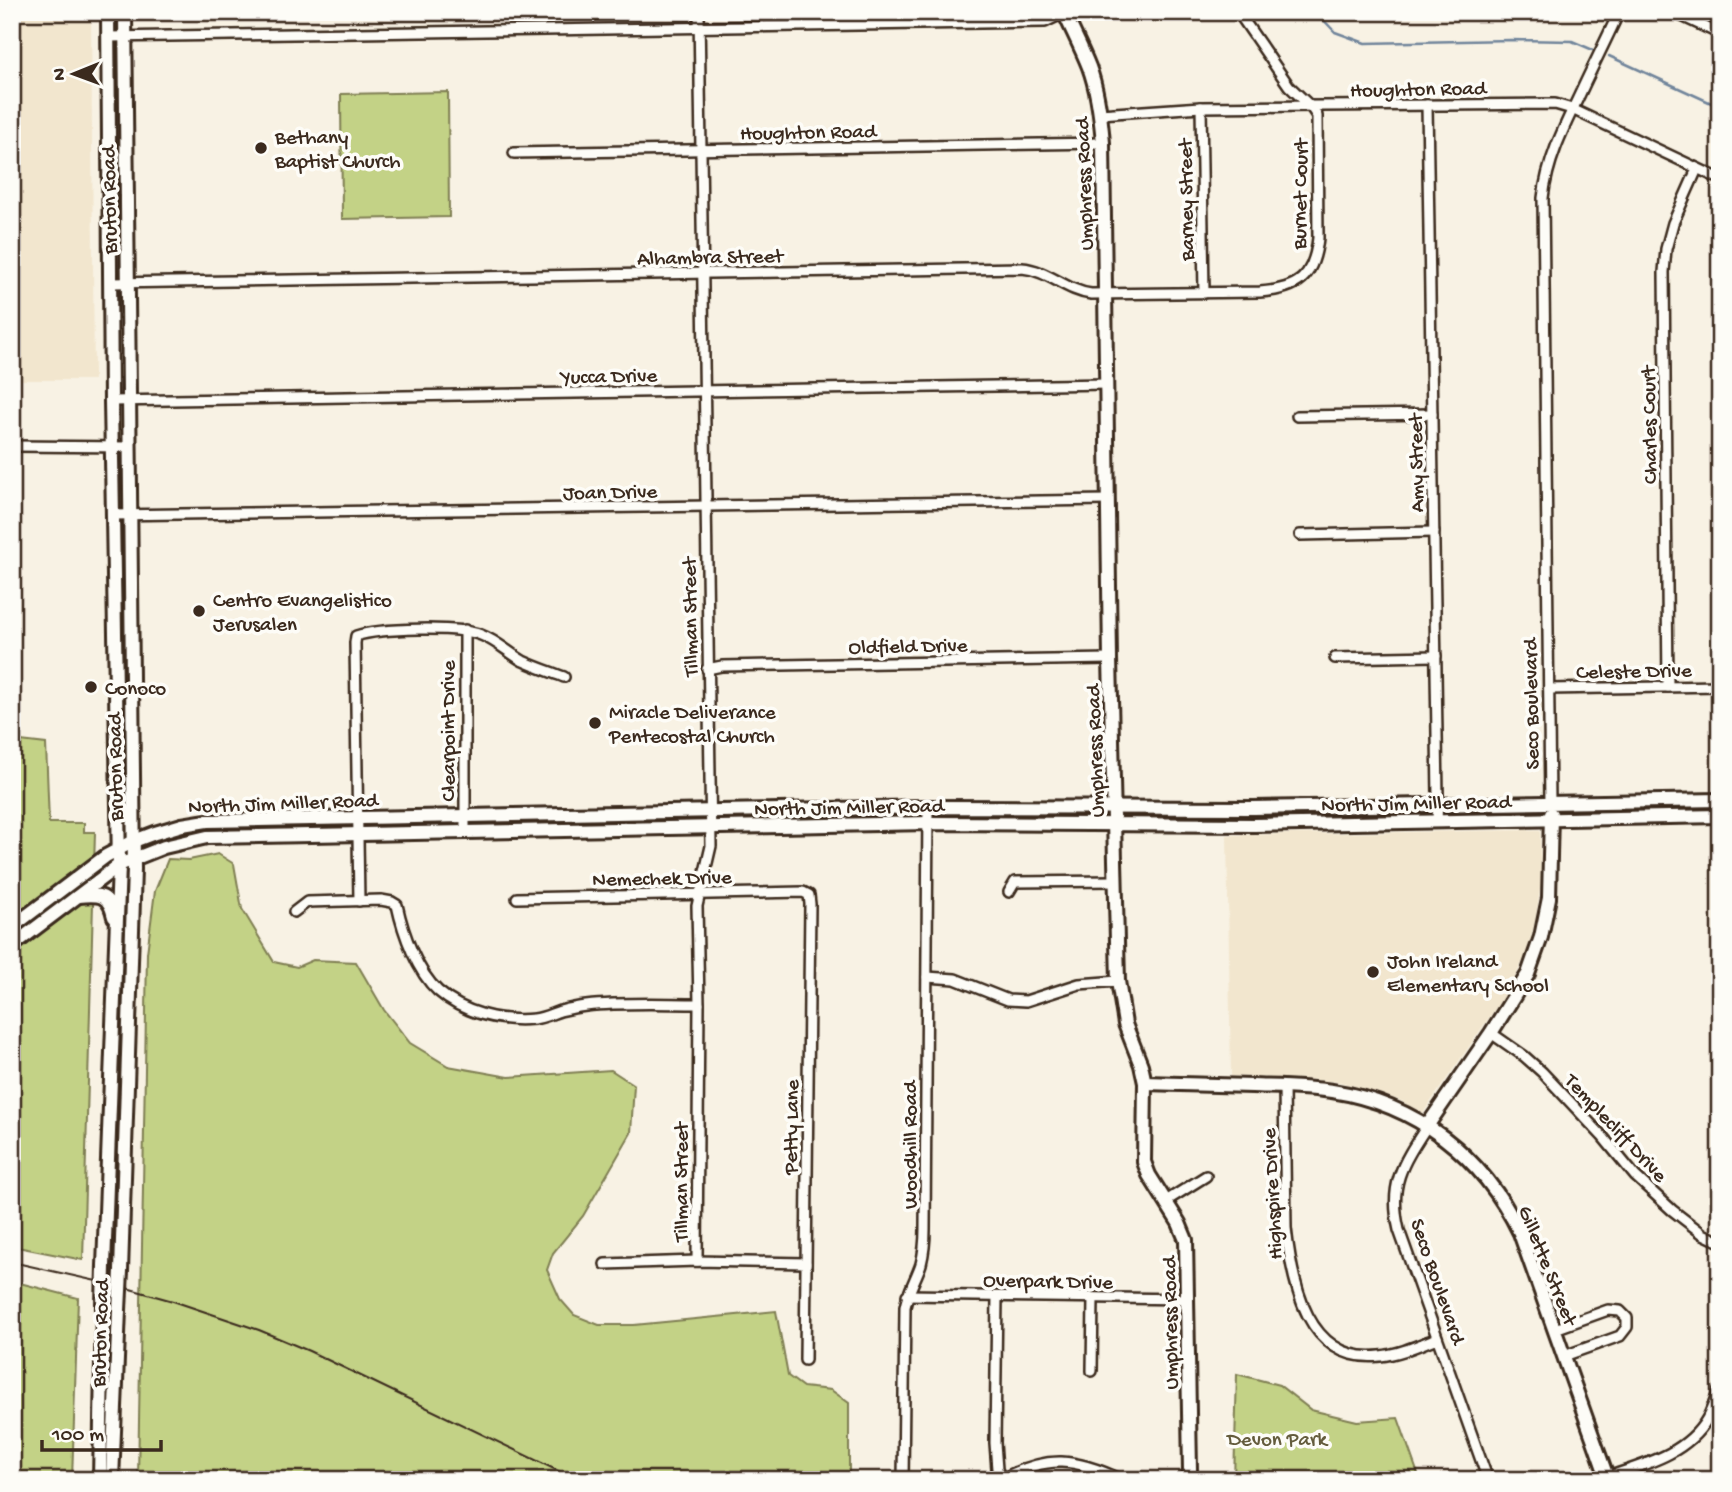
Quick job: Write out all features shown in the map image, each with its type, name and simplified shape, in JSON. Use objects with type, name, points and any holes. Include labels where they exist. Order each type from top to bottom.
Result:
[{"type":"main road","name":"Bruton Road","points":[[100,1480],[104,1266],[119,865],[108,12]]},
{"type":"main road","name":"Bruton Road","points":[[113,1480],[134,858],[125,12]]},
{"type":"main road","name":"Umphress Road","points":[[1065,13],[1090,69],[1100,114],[1102,143],[1118,981],[1125,1024],[1145,1083],[1144,1162],[1186,1240],[1188,1480]]},
{"type":"main road","points":[[110,214],[127,215]]},
{"type":"main road","points":[[115,646],[132,646]]},
{"type":"main road","name":"North Jim Miller Road","points":[[12,927],[102,859],[134,841],[181,825],[207,821],[928,807],[1254,808],[1720,800]]},
{"type":"main road","name":"Seco Boulevard","points":[[1427,1126],[1528,974],[1547,914],[1550,888],[1550,803]]},
{"type":"main road","points":[[1254,808],[1254,825]]},
{"type":"main road","name":"North Jim Miller Road","points":[[12,946],[119,865],[164,846],[194,838],[928,823],[1254,825],[1720,817]]},
{"type":"main road","points":[[243,820],[243,836]]},
{"type":"main road","points":[[79,896],[97,895],[110,902],[116,926]]},
{"type":"main road","name":"Gillette Street","points":[[1145,1083],[1284,1087],[1352,1095],[1396,1110],[1427,1126],[1463,1154],[1480,1170],[1510,1211],[1555,1329],[1605,1479]]},
{"type":"street","name":"Tillman Street","points":[[697,1261],[697,906],[710,854],[699,12]]},
{"type":"street","points":[[1238,12],[1289,86],[1311,107]]},
{"type":"street","name":"Seco Boulevard","points":[[1550,803],[1542,214],[1549,163],[1619,12]]},
{"type":"street","points":[[1673,12],[1720,34]]},
{"type":"street","points":[[108,37],[1045,22],[1065,13]]},
{"type":"street","name":"Houghton Road","points":[[1100,114],[1201,107],[1547,104],[1564,106],[1720,179]]},
{"type":"street","name":"Amy Street","points":[[1427,105],[1437,821]]},
{"type":"street","name":"Barney Street","points":[[1201,107],[1204,293]]},
{"type":"street","name":"Burnet Court","points":[[1302,278],[1311,270],[1316,257],[1318,238],[1317,116],[1311,107]]},
{"type":"street","name":"Houghton Road","points":[[514,153],[1102,143]]},
{"type":"street","name":"Charles Court","points":[[1668,687],[1664,272],[1666,249],[1673,223],[1697,169]]},
{"type":"street","name":"Alhambra Street","points":[[111,283],[1022,268],[1048,274],[1081,292],[1204,293],[1272,291],[1287,288],[1302,278]]},
{"type":"street","name":"Yucca Drive","points":[[111,401],[1107,384]]},
{"type":"street","points":[[1297,416],[1432,414]]},
{"type":"street","points":[[12,446],[130,447]]},
{"type":"street","name":"Joan Drive","points":[[113,515],[1108,500]]},
{"type":"street","points":[[1300,535],[1434,532]]},
{"type":"street","points":[[359,901],[356,636],[381,631],[451,628],[465,630],[481,634],[523,660],[564,677]]},
{"type":"street","name":"Clearpoint Drive","points":[[465,630],[466,832]]},
{"type":"street","points":[[1335,658],[1436,656]]},
{"type":"street","name":"Oldfield Drive","points":[[708,669],[722,666],[1110,659]]},
{"type":"street","name":"Celeste Drive","points":[[1549,689],[1720,686]]},
{"type":"street","name":"Woodhill Road","points":[[902,1480],[905,1307],[907,1295],[920,1266],[925,1239],[928,807]]},
{"type":"street","points":[[1009,892],[1015,882],[1116,881]]},
{"type":"street","name":"Nemechek Drive","points":[[517,898],[803,892],[808,895]]},
{"type":"street","name":"Petty Lane","points":[[805,1360],[808,895]]},
{"type":"street","points":[[294,912],[307,902],[392,902],[397,905],[402,928],[420,967],[437,991],[461,1006],[487,1016],[513,1020],[538,1019],[582,1006],[699,1004]]},
{"type":"street","points":[[928,977],[955,979],[1008,1000],[1026,1001],[1079,984],[1118,981]]},
{"type":"street","name":"Templecliff Drive","points":[[1491,1033],[1542,1072],[1603,1137],[1635,1176],[1672,1210],[1703,1234],[1720,1242]]},
{"type":"street","name":"Highspire Drive","points":[[1284,1087],[1286,1228],[1299,1292],[1311,1323],[1338,1349],[1361,1356],[1393,1354],[1437,1338]]},
{"type":"street","name":"Seco Boulevard","points":[[1427,1126],[1406,1158],[1399,1175],[1394,1201],[1399,1230],[1488,1480]]},
{"type":"street","points":[[1166,1201],[1206,1176]]},
{"type":"street","points":[[605,1264],[697,1261],[806,1263]]},
{"type":"street","name":"Overpark Drive","points":[[907,1295],[1187,1298]]},
{"type":"street","points":[[997,1297],[995,1443],[997,1469],[1001,1480],[1035,1465],[1059,1462],[1089,1466],[1122,1480]]},
{"type":"street","points":[[1092,1371],[1093,1297]]},
{"type":"street","points":[[1555,1329],[1608,1310],[1620,1311],[1627,1318],[1627,1328],[1620,1336],[1564,1356]]},
{"type":"street","points":[[1605,1479],[1657,1459],[1690,1440],[1707,1419],[1720,1389]]},
{"type":"shaded area","points":[[12,12],[91,12],[94,380],[12,380]]},
{"type":"shaded area","name":"John Ireland Elementary School","points":[[1540,830],[1541,884],[1526,955],[1509,989],[1423,1113],[1399,1100],[1340,1082],[1231,1076],[1227,835]]},
{"type":"green space","points":[[448,92],[449,217],[342,219],[341,94]]},
{"type":"green space","points":[[12,740],[46,744],[49,823],[84,823],[84,832],[95,832],[83,1260],[12,1246]]},
{"type":"green space","points":[[218,854],[234,864],[242,909],[274,962],[297,967],[313,960],[356,962],[384,1010],[410,1043],[448,1066],[509,1077],[611,1070],[634,1085],[631,1133],[583,1216],[553,1253],[547,1270],[560,1299],[574,1315],[599,1325],[634,1325],[776,1311],[788,1376],[803,1387],[831,1390],[849,1403],[849,1480],[138,1480],[147,953],[155,891],[168,859],[189,860]]},
{"type":"green space","points":[[12,1281],[78,1298],[72,1480],[12,1480]]},
{"type":"green space","name":"Devon Park","points":[[1237,1374],[1279,1385],[1311,1410],[1357,1421],[1398,1418],[1420,1480],[1234,1480]]},
{"type":"waterway","points":[[1316,12],[1335,32],[1365,43],[1572,41],[1593,50]]},
{"type":"waterway","points":[[1609,56],[1720,107]]},
{"type":"tram line","points":[[12,1262],[123,1287],[259,1330],[309,1351],[577,1480]]},
{"type":"place","name":"Bethany Baptist Church","points":[[261,148]]},
{"type":"place","name":"Centro Evangelistico Jerusalen","points":[[199,611]]},
{"type":"place","name":"Conoco","points":[[91,687]]},
{"type":"place","name":"Miracle Deliverance Pentecostal Church","points":[[595,723]]},
{"type":"place","name":"John Ireland Elementary School","points":[[1373,972]]}]
